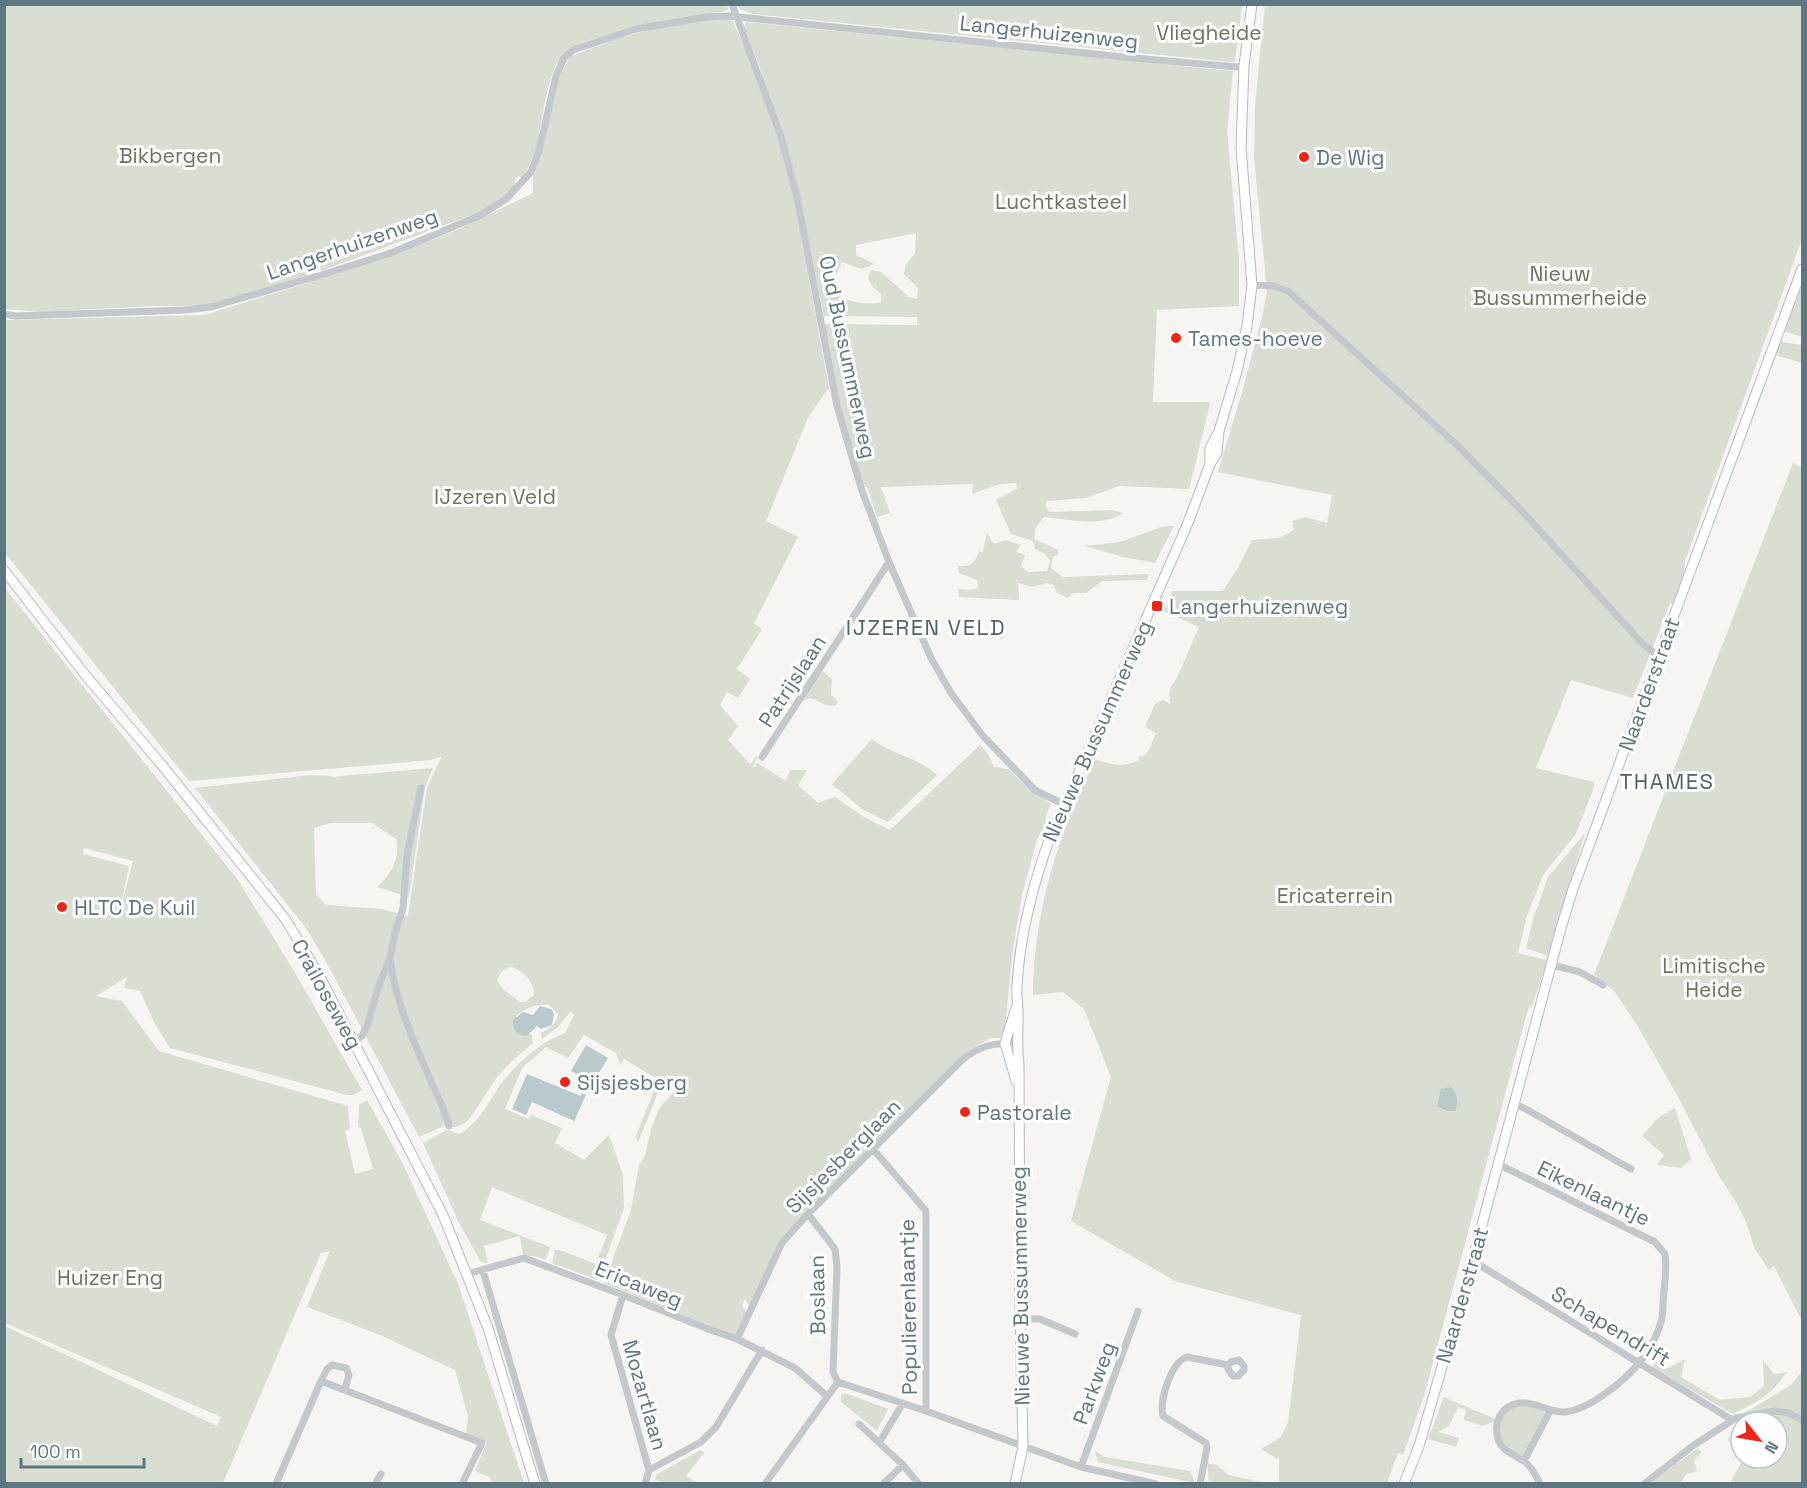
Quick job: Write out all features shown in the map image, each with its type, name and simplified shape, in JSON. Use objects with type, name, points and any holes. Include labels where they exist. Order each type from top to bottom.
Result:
[{"type":"main road","name":"Nieuwe Bussummerweg","points":[[1015,1484],[1023,1446],[1020,1319],[1023,1155],[1016,1044],[1023,927],[1032,887],[1063,804],[1192,514],[1209,464],[1210,448],[1219,431],[1237,371],[1247,326],[1252,285],[1240,148],[1244,65],[1252,4]]},
{"type":"main road","name":"Naarderstraat","points":[[1404,1484],[1419,1446],[1473,1261],[1573,889],[1803,269]]},
{"type":"main road","name":"Crailoseweg","points":[[4,570],[86,676],[161,764],[286,921],[319,975],[443,1215],[488,1328],[535,1484]]},
{"type":"main road","name":"Nieuwe Bussummerweg","points":[[1017,1006],[1005,1043],[1018,1089]]},
{"type":"street","name":"Oud Bussummerweg","points":[[732,4],[781,137],[797,197],[837,406],[861,488],[889,562],[931,658],[951,693],[983,736],[1035,790],[1063,804]]},
{"type":"street","name":"Langerhuizenweg","points":[[4,314],[16,316],[174,310],[211,306],[391,253],[481,215],[506,199],[531,172],[539,150],[556,76],[564,58],[573,50],[636,29],[707,17],[736,17],[1123,57],[1237,67],[1244,65]]},
{"type":"street","points":[[1252,285],[1273,286],[1288,291],[1315,315],[1458,446],[1522,511],[1641,642],[1660,655]]},
{"type":"street","name":"Patrijslaan","points":[[762,757],[889,562]]},
{"type":"street","points":[[354,1042],[362,1036],[367,1026],[390,958],[403,908],[407,855],[421,788]]},
{"type":"street","points":[[390,958],[394,985],[449,1126]]},
{"type":"street","points":[[1552,965],[1580,972],[1603,985]]},
{"type":"street","name":"Sijsjesberglaan","points":[[737,1339],[782,1243],[808,1214],[962,1060],[985,1045],[1016,1044]]},
{"type":"street","points":[[1514,1104],[1631,1169]]},
{"type":"street","name":"Populierenlaantje","points":[[873,1149],[926,1211],[926,1411]]},
{"type":"street","name":"Eikenlaantje","points":[[1498,1164],[1655,1242],[1665,1254],[1662,1318],[1640,1363]]},
{"type":"street","name":"Boslaan","points":[[808,1214],[835,1249],[837,1267],[833,1372],[838,1382]]},
{"type":"street","name":"Ericaweg","points":[[466,1274],[524,1258],[623,1294],[762,1350],[795,1368],[827,1396]]},
{"type":"street","name":"Schapendrift","points":[[1473,1261],[1729,1416]]},
{"type":"street","points":[[483,1271],[546,1484]]},
{"type":"street","name":"Mozartlaan","points":[[623,1294],[611,1335],[649,1470]]},
{"type":"street","name":"Parkweg","points":[[1081,1467],[1138,1311]]},
{"type":"street","points":[[1020,1319],[1040,1319],[1076,1334]]},
{"type":"street","points":[[645,1484],[649,1470],[701,1442],[716,1427],[762,1350]]},
{"type":"street","points":[[1200,1484],[1206,1443],[1163,1416],[1161,1410],[1166,1384],[1182,1358],[1228,1365]]},
{"type":"street","points":[[1540,1484],[1532,1468],[1524,1461],[1510,1455],[1501,1446],[1497,1437],[1498,1418],[1504,1410],[1513,1404],[1523,1402],[1550,1411],[1565,1412],[1580,1408],[1595,1401],[1640,1363]]},
{"type":"street","points":[[276,1484],[321,1381],[327,1369],[332,1365],[346,1368],[348,1375],[345,1389]]},
{"type":"street","points":[[321,1381],[482,1443],[462,1484]]},
{"type":"street","points":[[765,1484],[838,1382],[1081,1467],[1156,1484]]},
{"type":"street","points":[[879,1443],[903,1403]]},
{"type":"street","points":[[1524,1461],[1550,1411]]},
{"type":"street","points":[[1789,1413],[1803,1420]]},
{"type":"street","points":[[1644,1484],[1729,1422]]},
{"type":"street","points":[[859,1424],[903,1465],[919,1484]]},
{"type":"street","points":[[883,1484],[903,1465]]},
{"type":"street","points":[[375,1484],[381,1474]]},
{"type":"green space","name":"Bikbergen","points":[[727,4],[728,9],[722,12],[590,40],[570,48],[556,64],[552,74],[537,148],[526,172],[521,178],[518,176],[514,181],[516,184],[513,189],[505,197],[480,212],[321,271],[320,262],[313,265],[314,273],[216,306],[155,306],[42,312],[5,309],[4,5]]},
{"type":"green space","name":"Vliegheide","points":[[736,5],[1242,5],[1235,62],[1231,62],[752,14]]},
{"type":"green space","points":[[1265,5],[1802,5],[1802,239],[1685,561],[1684,576],[1673,604],[1670,603],[1633,698],[1571,680],[1536,768],[1594,782],[1594,787],[1576,834],[1543,875],[1527,916],[1518,953],[1547,960],[1545,963],[1547,963],[1525,1020],[1424,1396],[1403,1455],[1398,1453],[1387,1483],[1275,1483],[1279,1482],[1279,1460],[1261,1449],[1281,1437],[1288,1422],[1301,1315],[1175,1281],[1071,1221],[1111,1077],[1084,1009],[1063,992],[1033,995],[1038,932],[1050,874],[1059,845],[1095,759],[1122,765],[1139,760],[1139,756],[1142,757],[1149,750],[1156,733],[1145,727],[1155,704],[1163,700],[1171,704],[1169,694],[1171,688],[1199,627],[1164,611],[1172,591],[1223,591],[1252,540],[1279,538],[1294,530],[1292,521],[1305,517],[1327,523],[1332,495],[1218,472],[1243,389],[1267,291],[1254,158],[1255,105]]},
{"type":"green space","name":"IJzeren Veld","points":[[720,18],[732,20],[746,50],[778,139],[794,197],[829,388],[807,420],[766,521],[798,537],[754,623],[762,629],[737,669],[750,679],[738,698],[727,692],[720,705],[738,726],[728,740],[749,763],[751,764],[756,756],[758,757],[753,766],[755,767],[757,763],[786,781],[790,770],[807,770],[798,785],[818,803],[835,797],[864,817],[890,830],[980,745],[988,754],[994,767],[1008,769],[1051,804],[1045,818],[1048,825],[1037,839],[1022,895],[1013,949],[1005,1026],[1000,1038],[991,1038],[968,1051],[781,1243],[749,1306],[745,1299],[742,1305],[746,1313],[734,1336],[604,1283],[631,1210],[639,1165],[644,1158],[652,1126],[660,1107],[676,1090],[671,1087],[667,1091],[658,1092],[638,1143],[636,1136],[656,1086],[664,1085],[664,1083],[624,1059],[620,1065],[616,1053],[584,1035],[568,1058],[546,1047],[522,1068],[505,1109],[529,1119],[531,1115],[562,1128],[555,1143],[584,1160],[609,1135],[623,1175],[624,1208],[598,1280],[552,1263],[555,1250],[560,1250],[596,1264],[607,1235],[492,1187],[480,1220],[550,1247],[546,1260],[523,1255],[520,1236],[484,1246],[488,1263],[481,1262],[459,1223],[423,1143],[447,1130],[459,1134],[467,1129],[479,1117],[509,1074],[539,1047],[565,1033],[574,1015],[571,1011],[557,1028],[542,1039],[541,1033],[552,1026],[558,1014],[549,1005],[532,1007],[516,1016],[527,1036],[531,1034],[533,1043],[497,1077],[465,1123],[456,1127],[444,1126],[419,1137],[306,928],[195,788],[312,775],[331,777],[433,768],[425,787],[409,897],[377,887],[394,865],[397,853],[396,839],[372,823],[330,823],[314,828],[316,894],[326,905],[382,909],[408,916],[427,787],[442,756],[431,760],[189,781],[5,553],[5,320],[204,315],[314,281],[457,230],[533,193],[533,178],[543,149],[559,76],[571,56],[616,39],[673,23]],"holes":[[[512,967],[528,978],[534,990],[534,995],[525,1002],[520,1002],[504,990],[497,981],[504,970]]]},
{"type":"green space","name":"Luchtkasteel","points":[[746,22],[1233,71],[1227,131],[1239,259],[1239,306],[1157,310],[1153,402],[1209,402],[1210,404],[1189,489],[1119,486],[1086,498],[1047,501],[1045,506],[1050,512],[1113,510],[1123,513],[1115,518],[1095,521],[1044,517],[1036,527],[1034,539],[1058,550],[1058,555],[1053,556],[1051,568],[1063,577],[1149,574],[1147,580],[1102,581],[1086,593],[1073,593],[1068,598],[1057,593],[1054,585],[1047,583],[1032,587],[1018,583],[1019,600],[959,597],[958,589],[978,588],[977,580],[959,573],[958,566],[972,564],[979,552],[983,552],[987,533],[994,544],[1006,540],[1021,545],[1016,552],[1025,555],[1021,566],[1028,572],[1047,571],[1050,561],[1045,554],[1035,549],[1033,541],[1011,534],[996,500],[1017,489],[1016,483],[1000,484],[972,494],[973,484],[881,487],[890,513],[877,517],[867,487],[858,487],[821,324],[917,325],[917,317],[824,316],[806,227],[760,68],[744,27]],"holes":[[[916,233],[915,254],[906,264],[904,274],[918,288],[917,299],[909,297],[881,272],[871,270],[868,278],[881,294],[881,302],[859,303],[838,295],[834,279],[842,262],[861,269],[875,264],[856,255],[856,245]]]},
{"type":"green space","points":[[1802,277],[1802,337],[1776,329]]},
{"type":"green space","points":[[1778,341],[1802,345],[1802,363],[1775,355]]},
{"type":"green space","name":"Limitische Heide","points":[[1793,463],[1802,467],[1802,1321],[1774,1266],[1769,1270],[1755,1249],[1737,1204],[1718,1174],[1637,1025],[1615,992],[1594,975]]},
{"type":"green space","points":[[1174,526],[1155,563],[1085,546],[1120,542],[1161,527]]},
{"type":"green space","name":"Huizer Eng","points":[[4,587],[238,880],[294,971],[362,1090],[353,1095],[347,1095],[170,1048],[155,1024],[140,991],[124,988],[127,977],[96,996],[122,1001],[159,1051],[348,1106],[350,1129],[345,1131],[355,1174],[373,1169],[361,1128],[358,1127],[359,1105],[367,1100],[403,1164],[458,1284],[524,1483],[492,1483],[489,1477],[475,1471],[487,1442],[466,1434],[468,1416],[455,1370],[380,1335],[307,1307],[330,1251],[321,1253],[223,1483],[5,1483],[5,1326],[217,1426],[221,1417],[5,1323]],"holes":[[[84,848],[133,861],[117,923],[129,866],[83,854]]]},
{"type":"green space","points":[[819,668],[832,679],[831,695],[838,701],[835,706],[826,705],[811,698],[802,701]]},
{"type":"green space","points":[[872,739],[922,764],[937,775],[888,822],[862,809],[832,784]]},
{"type":"green space","points":[[1585,833],[1548,956],[1526,948],[1533,919],[1548,877]]},
{"type":"green space","points":[[1675,1108],[1691,1159],[1681,1168],[1657,1165],[1664,1155],[1642,1136],[1658,1118]]},
{"type":"green space","points":[[1685,1359],[1681,1377],[1720,1400],[1750,1397],[1764,1386],[1763,1360],[1774,1374],[1787,1372],[1763,1397],[1741,1410],[1729,1412],[1652,1368],[1656,1361],[1668,1368]]},
{"type":"green space","points":[[1802,1371],[1802,1483],[1730,1483],[1737,1470],[1789,1470],[1789,1410],[1750,1410],[1791,1385]]},
{"type":"green space","points":[[845,1393],[888,1409],[877,1431],[841,1402],[841,1395]]},
{"type":"green space","points":[[1444,1397],[1495,1419],[1483,1426],[1464,1420],[1466,1410],[1458,1407],[1449,1426],[1438,1432],[1459,1438],[1456,1447],[1428,1439]]},
{"type":"green space","points":[[1528,1405],[1541,1409],[1545,1414],[1522,1457],[1504,1445],[1499,1427],[1503,1415],[1508,1410]]},
{"type":"green space","points":[[1698,1448],[1701,1452],[1694,1461],[1697,1471],[1687,1474],[1680,1483],[1649,1484]]},
{"type":"green space","points":[[701,1450],[704,1453],[686,1476],[697,1483],[661,1483],[655,1479],[657,1474]]},
{"type":"green space","points":[[1095,1451],[1105,1457],[1190,1471],[1195,1483],[1098,1462]]},
{"type":"green space","points":[[1207,1463],[1218,1465],[1228,1475],[1266,1483],[1209,1483]]},
{"type":"shaded area","points":[[540,1006],[551,1009],[554,1014],[552,1025],[541,1029],[537,1026],[527,1036],[518,1034],[513,1020],[523,1012],[533,1015]]},
{"type":"shaded area","points":[[586,1045],[608,1058],[593,1083],[571,1071]]},
{"type":"shaded area","points":[[527,1074],[581,1096],[582,1093],[586,1095],[574,1121],[532,1102],[526,1115],[512,1109]]},
{"type":"shaded area","points":[[1451,1087],[1456,1095],[1457,1104],[1455,1111],[1447,1111],[1437,1106],[1441,1089]]},
{"type":"place","name":"De Wig","points":[[1304,157]]},
{"type":"place","name":"Tames-hoeve","points":[[1176,338]]},
{"type":"place","name":"Langerhuizenweg","points":[[1157,606]]},
{"type":"place","name":"HLTC De Kuil","points":[[62,907]]},
{"type":"place","name":"Sijsjesberg","points":[[565,1082]]},
{"type":"place","name":"Pastorale","points":[[965,1112]]},
{"type":"district","name":"IJZEREN VELD","points":[[926,627]]},
{"type":"district","name":"THAMES","points":[[1667,781]]},
{"type":"park label","name":"Nieuw Bussummerheide","points":[[1560,285]]},
{"type":"park label","name":"Ericaterrein","points":[[1335,895]]}]
